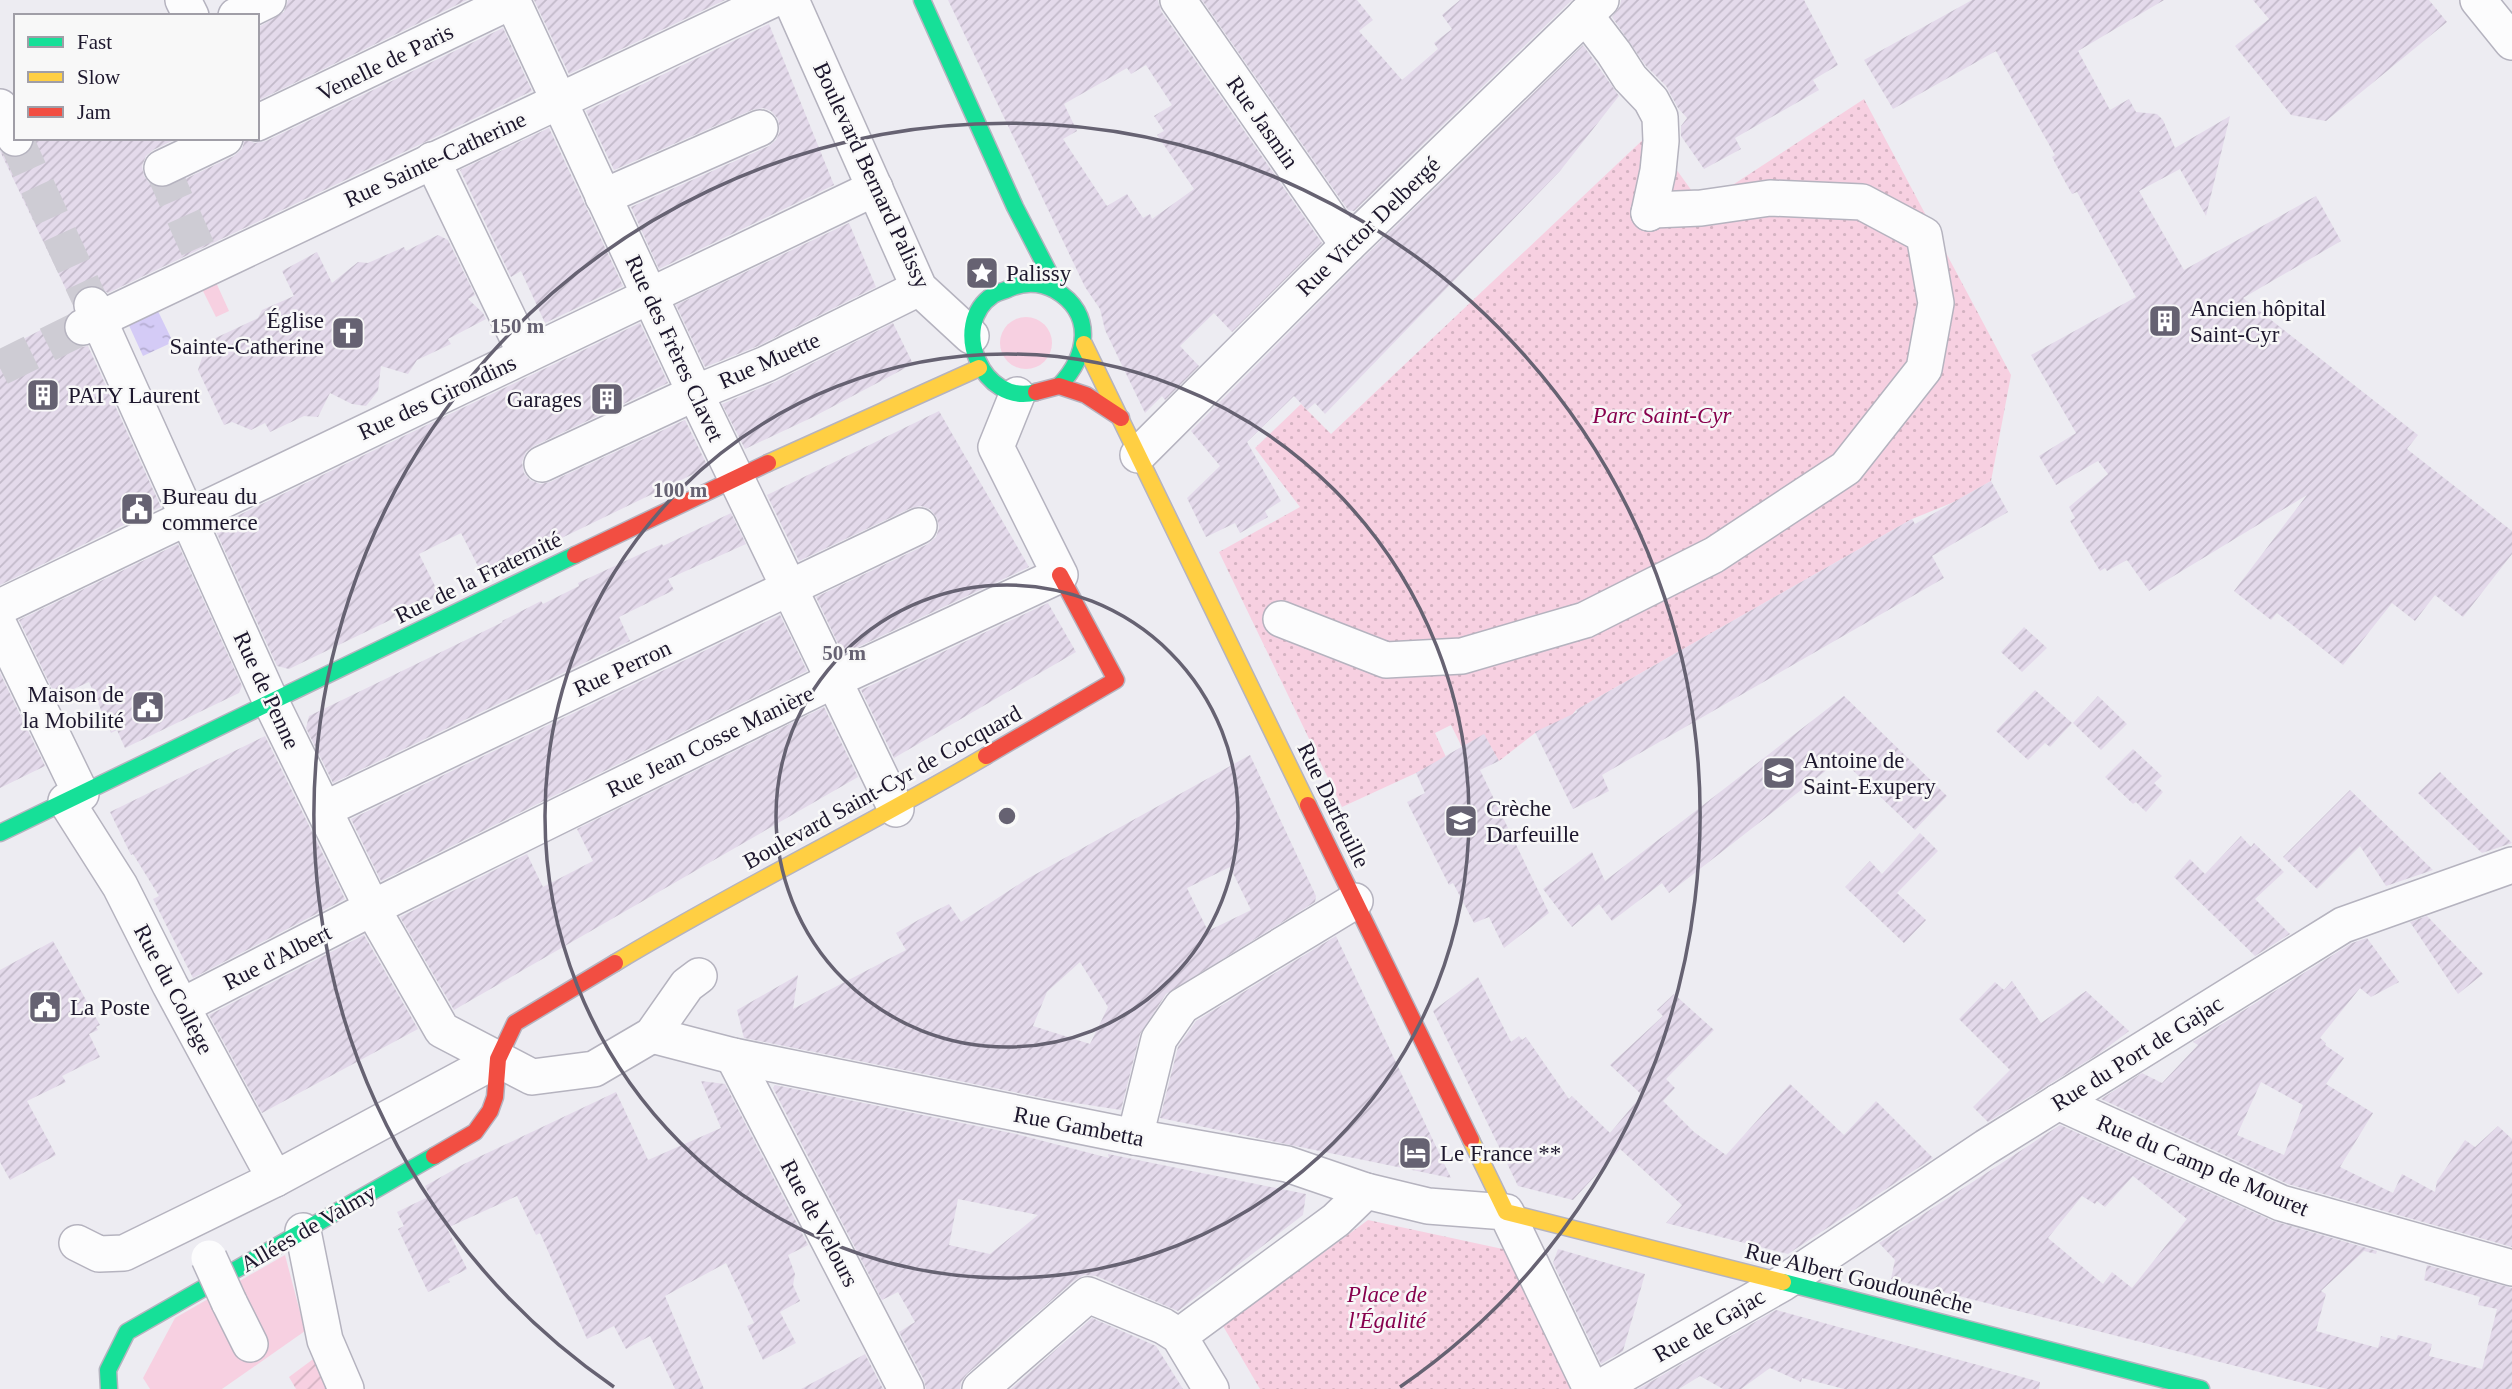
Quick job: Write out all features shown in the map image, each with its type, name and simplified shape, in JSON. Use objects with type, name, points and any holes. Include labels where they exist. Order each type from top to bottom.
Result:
[{"type":"main road","points":[[922,0],[1015,208],[1059,292]]},
{"type":"main road","points":[[1013,234],[1015,208]]},
{"type":"main road","points":[[1009,280],[1043,285],[1059,292],[1078,314],[1083,328],[1084,344],[1072,375],[1059,386],[1044,393],[1017,395],[1002,389],[989,380],[975,352],[975,319],[982,305],[1009,280]]},
{"type":"main road","name":"Rue Darfeuille","points":[[1084,344],[1506,1212]]},
{"type":"main road","name":"Rue de la Fraternité","points":[[0,833],[737,477],[975,352]]},
{"type":"main road","points":[[1059,386],[1086,395],[1121,418]]},
{"type":"main road","name":"Boulevard Saint-Cyr de Cocquard","points":[[498,1059],[515,1023],[668,931],[895,809],[1116,680],[1060,575]]},
{"type":"main road","name":"Allées de Valmy","points":[[109,1389],[108,1370],[127,1332],[475,1132],[490,1111],[495,1097],[498,1059]]},
{"type":"main road","name":"Rue Albert Goudounêche","points":[[1506,1212],[2201,1389]]},
{"type":"street","points":[[240,14],[268,0]]},
{"type":"street","name":"Rue des Frères Clavet","points":[[512,0],[695,393],[895,809]]},
{"type":"street","name":"Venelle de Paris","points":[[259,122],[512,0]]},
{"type":"street","name":"Rue Sainte-Catherine","points":[[91,317],[772,0]]},
{"type":"street","name":"Boulevard Bernard Palissy","points":[[791,0],[919,288],[975,352]]},
{"type":"street","name":"Rue Jasmin","points":[[1178,0],[1348,244]]},
{"type":"street","points":[[2478,0],[2512,42]]},
{"type":"street","points":[[1281,619],[1385,660],[1462,656],[1585,620],[1714,555],[1846,468],[1924,369],[1936,303],[1924,235],[1862,202],[1770,198],[1701,208],[1653,209],[1649,213],[1658,171],[1660,117],[1651,100],[1630,78],[1614,53],[1592,5]]},
{"type":"street","name":"Rue Victor Delbergé","points":[[1138,455],[1592,5]]},
{"type":"street","points":[[603,197],[760,128]]},
{"type":"street","points":[[162,168],[221,140]]},
{"type":"street","points":[[432,160],[527,355]]},
{"type":"street","name":"Rue des Girondins","points":[[0,607],[875,188]]},
{"type":"street","name":"Rue Muette","points":[[542,464],[695,393],[766,364],[919,288]]},
{"type":"street","name":"Rue de Penne","points":[[91,317],[188,517],[271,702],[372,908],[442,1030],[498,1059]]},
{"type":"street","points":[[1017,395],[996,447],[1060,575]]},
{"type":"street","name":"Rue Perron","points":[[325,809],[919,526]]},
{"type":"street","name":"Rue Jean Cosse Manière","points":[[372,908],[832,681],[1060,575]]},
{"type":"street","name":"Rue du Collège","points":[[0,627],[74,798],[275,1179]]},
{"type":"street","name":"Rue du Port de Gajac","points":[[1783,1283],[1986,1147],[2343,925],[2512,865]]},
{"type":"street","points":[[1135,1137],[1159,1040],[1182,1006],[1355,901]]},
{"type":"street","name":"Rue d'Albert","points":[[182,1006],[372,908]]},
{"type":"street","points":[[77,1243],[100,1254],[124,1252],[275,1179],[498,1059],[532,1077],[594,1069],[652,1035],[687,985],[699,976]]},
{"type":"street","name":"Rue Gambetta","points":[[652,1035],[733,1056],[1135,1137],[1287,1164],[1366,1191],[1428,1206],[1506,1212]]},
{"type":"street","name":"Rue de Velours","points":[[733,1056],[906,1389]]},
{"type":"street","name":"Rue du Camp de Mouret","points":[[2058,1102],[2281,1203],[2512,1268]]},
{"type":"street","points":[[1171,1331],[1336,1220],[1366,1191]]},
{"type":"street","points":[[1506,1212],[1591,1389]]},
{"type":"street","points":[[191,1221],[250,1344]]},
{"type":"street","points":[[303,1231],[325,1340],[346,1389]]},
{"type":"street","name":"Rue de Gajac","points":[[1598,1389],[1783,1283]]},
{"type":"street","points":[[980,1389],[1088,1295],[1171,1331],[1211,1389]]},
{"type":"green space","name":"Parc Saint-Cyr","points":[[1864,99],[2011,375],[1991,481],[1954,502],[1912,519],[1576,710],[1572,715],[1535,733],[1499,761],[1484,735],[1462,747],[1451,725],[1435,733],[1446,757],[1342,807],[1219,552],[1300,507],[1255,448],[1301,404],[1331,434],[1650,133],[1702,205]]},
{"type":"green space","points":[[214,278],[229,311],[216,317],[200,285]]},
{"type":"green space","points":[[1026,317],[1036,319],[1044,325],[1050,333],[1050,353],[1044,361],[1036,367],[1026,369],[1016,367],[1008,361],[1002,353],[1000,343],[1002,333],[1008,325],[1016,319]]},
{"type":"green space","name":"Place de l'Égalité","points":[[1368,1220],[1512,1251],[1580,1383],[1569,1389],[1260,1389],[1223,1326]]},
{"type":"green space","points":[[285,1255],[305,1331],[222,1389],[150,1389],[143,1378],[175,1318]]},
{"type":"green space","points":[[316,1357],[328,1389],[296,1389],[289,1377]]},
{"type":"water","points":[[155,305],[173,342],[143,356],[126,319]]},
{"type":"building","points":[[288,0],[467,0],[259,100],[259,27],[284,12]]},
{"type":"building","points":[[534,0],[725,0],[569,74]]},
{"type":"building","points":[[948,0],[1158,0],[1161,11],[1322,243],[1232,332],[1214,313],[1180,346],[1199,366],[1165,400],[1162,396],[1145,413],[1105,330],[1100,309],[1085,287]],"holes":[[[1146,65],[1172,105],[1154,116],[1164,131],[1157,135],[1194,189],[1152,219],[1150,214],[1143,218],[1127,194],[1107,206],[1063,139],[1077,131],[1064,104],[1127,68],[1131,74]]]},
{"type":"building","points":[[1202,0],[1357,0],[1373,20],[1359,31],[1402,80],[1438,49],[1434,43],[1452,29],[1442,15],[1460,0],[1572,0],[1354,211],[1348,210]]},
{"type":"building","points":[[1621,0],[1804,0],[1838,65],[1813,80],[1819,90],[1735,138],[1741,149],[1704,169],[1681,136],[1681,126],[1687,118],[1666,86],[1646,66],[1612,17]]},
{"type":"building","name":"Ancien hôpital Saint-Cyr","points":[[1972,0],[2164,0],[2078,51],[2110,110],[2129,99],[2136,112],[2157,114],[2163,120],[2175,148],[2230,116],[2206,216],[2180,169],[2139,191],[2184,270],[2316,196],[2341,241],[2243,298],[2418,435],[2407,449],[2512,531],[2512,554],[2463,617],[2435,595],[2415,621],[2392,603],[2343,665],[2277,613],[2271,620],[2234,591],[2307,495],[2149,591],[2127,560],[2107,571],[2105,568],[2100,571],[2070,521],[2075,518],[2069,507],[2108,474],[2098,461],[2056,485],[2039,456],[2076,433],[2031,355],[2136,297],[2077,192],[2072,194],[2052,157],[2055,155],[1996,51],[1893,109],[1864,60]]},
{"type":"building","points":[[2253,0],[2429,0],[2447,22],[2326,121],[2291,115],[2235,46],[2269,19]]},
{"type":"building","points":[[769,24],[834,185],[659,269],[631,207],[769,146],[780,131],[778,119],[771,111],[763,108],[752,110],[614,170],[586,111]]},
{"type":"building","points":[[503,28],[532,91],[108,293],[95,285],[83,287],[72,302],[0,151],[13,158],[23,156],[32,149],[34,140],[174,140],[153,150],[146,156],[142,166],[144,176],[150,184],[160,188],[170,186],[234,156],[242,149],[245,140],[255,143],[266,141]]},
{"type":"building","points":[[1583,45],[1619,96],[1560,171],[1325,414],[1315,403],[1307,410],[1294,396],[1247,442],[1281,501],[1265,511],[1268,517],[1240,533],[1235,523],[1206,537],[1187,498],[1220,466],[1191,431],[1362,259]]},
{"type":"building","points":[[549,128],[623,286],[545,323],[521,271],[511,277],[460,170]]},
{"type":"building","points":[[849,223],[876,287],[758,346],[705,367],[676,305]]},
{"type":"building","name":"Église Sainte-Catherine","points":[[438,235],[448,240],[475,295],[468,299],[486,319],[448,339],[451,344],[417,360],[408,374],[381,366],[378,391],[366,406],[352,404],[330,393],[318,417],[304,416],[270,432],[265,423],[251,430],[232,422],[224,425],[198,370],[207,342],[258,318],[262,310],[294,296],[282,271],[317,252],[332,283],[358,262],[368,263],[404,247],[406,251]]},
{"type":"building","points":[[66,317],[63,326],[65,336],[72,344],[88,346],[161,507],[0,585],[0,351]]},
{"type":"building","points":[[640,323],[668,383],[534,446],[526,452],[522,462],[524,473],[530,480],[540,484],[550,482],[685,420],[708,467],[483,576],[461,533],[419,554],[440,596],[289,669],[277,666],[214,527]]},
{"type":"building","points":[[893,323],[913,364],[813,417],[745,449],[722,404],[775,382]]},
{"type":"building","points":[[939,411],[1029,567],[843,654],[816,597],[928,544],[936,537],[939,528],[937,518],[930,509],[921,506],[911,508],[799,561],[767,495]]},
{"type":"building","points":[[1991,481],[2008,512],[1932,556],[1944,578],[1602,775],[1609,791],[1573,809],[1535,732],[1577,712],[1576,710],[1912,519],[1915,524]]},
{"type":"building","points":[[731,513],[746,544],[668,579],[674,590],[619,617],[630,641],[333,783],[306,728],[309,716],[541,601],[543,604],[579,586],[578,583]]},
{"type":"building","points":[[178,544],[242,686],[239,693],[125,748],[117,730],[111,733],[89,682],[56,697],[19,620]]},
{"type":"building","points":[[1048,603],[1076,652],[894,758],[861,690]]},
{"type":"building","points":[[780,615],[807,671],[381,881],[351,819]]},
{"type":"building","points":[[2024,627],[2047,648],[2022,672],[2001,652]]},
{"type":"building","points":[[0,673],[45,766],[0,788]]},
{"type":"building","points":[[2035,690],[2072,723],[2050,747],[2045,743],[2028,760],[1996,731]]},
{"type":"building","name":"Antoine de Saint-Exupery","points":[[1844,696],[1947,796],[1915,830],[1841,759],[1669,893],[1662,883],[1612,921],[1599,904],[1572,927],[1543,889],[1592,852],[1605,881]]},
{"type":"building","points":[[2098,696],[2127,724],[2101,750],[2073,723]]},
{"type":"building","points":[[824,707],[858,777],[454,1010],[400,917],[527,854],[543,887],[593,861],[577,829]]},
{"type":"building","name":"Crèche Darfeuille","points":[[1484,734],[1499,761],[1480,770],[1549,913],[1504,948],[1489,917],[1474,923],[1453,883],[1449,885],[1407,802],[1425,793],[1416,773]]},
{"type":"building","points":[[265,736],[345,899],[193,978],[153,899],[159,896],[133,854],[131,855],[110,812]]},
{"type":"building","points":[[2133,749],[2162,776],[2154,783],[2163,792],[2146,812],[2136,802],[2133,804],[2105,777]]},
{"type":"building","points":[[1250,755],[1316,896],[1315,902],[1166,994],[1140,1034],[1121,1110],[1049,1099],[744,1038],[737,1010],[798,975],[793,1009],[906,950],[896,933],[920,919],[949,904],[961,922],[1027,879]],"holes":[[[1230,867],[1251,910],[1208,931],[1187,888]],[[1080,962],[1108,1007],[1090,1044],[1033,1026],[1047,992]]]},
{"type":"building","points":[[2440,772],[2512,843],[2482,853],[2418,793]]},
{"type":"building","points":[[2350,790],[2433,870],[2386,886],[2360,846],[2317,889],[2283,857]]},
{"type":"building","points":[[1920,833],[1938,851],[1897,893],[1926,920],[1904,943],[1845,887],[1870,861],[1882,874]]},
{"type":"building","points":[[2241,836],[2251,847],[2254,843],[2284,872],[2255,899],[2290,934],[2255,956],[2174,877],[2190,859],[2205,874]]},
{"type":"building","points":[[2427,916],[2483,974],[2458,994],[2410,922]]},
{"type":"building","points":[[364,935],[418,1029],[262,1113],[209,1015]]},
{"type":"building","points":[[1336,936],[1451,1178],[1160,1118],[1178,1047],[1196,1021]]},
{"type":"building","points":[[2367,938],[2399,982],[2371,997],[2360,988],[2320,1038],[2325,1045],[2344,1058],[2326,1084],[2373,1113],[2340,1167],[2393,1193],[2402,1174],[2435,1192],[2437,1181],[2465,1140],[2475,1147],[2498,1126],[2512,1139],[2512,1247],[2288,1184],[2101,1099],[2142,1073],[2162,1083],[2198,1045],[2193,1042],[2352,943]],"holes":[[[2261,1082],[2303,1105],[2284,1155],[2237,1135]]]},
{"type":"building","name":"La Poste","points":[[53,941],[100,1025],[96,1027],[98,1030],[89,1034],[100,1057],[62,1076],[66,1082],[27,1101],[56,1155],[10,1180],[0,1162],[0,970]]},
{"type":"building","points":[[1478,977],[1511,1042],[1519,1036],[1522,1040],[1526,1037],[1569,1099],[1572,1096],[1610,1133],[1642,1095],[1610,1065],[1663,1016],[1657,1010],[1674,994],[1714,1030],[1666,1079],[1675,1088],[1663,1101],[1694,1132],[1726,1155],[1790,1084],[1844,1135],[1876,1101],[1933,1158],[1788,1254],[1666,1223],[1682,1205],[1620,1149],[1573,1200],[1518,1186],[1433,1011]]},
{"type":"building","points":[[2012,981],[2041,1023],[2086,991],[2129,1031],[2100,1053],[1988,1122],[1973,1107],[2010,1070],[1959,1019],[1995,982],[2004,990]]},
{"type":"building","points":[[701,1081],[725,1084],[808,1245],[788,1255],[795,1274],[793,1285],[800,1301],[780,1312],[796,1343],[763,1360],[747,1326],[754,1323],[726,1263],[665,1296],[704,1389],[675,1389],[650,1336],[626,1349],[614,1326],[587,1339],[540,1233],[536,1235],[517,1196],[447,1228],[467,1269],[448,1279],[450,1282],[428,1292],[398,1229],[404,1226],[397,1212],[430,1196],[425,1186],[464,1164],[616,1092],[648,1160],[721,1128]]},
{"type":"building","points":[[775,1085],[1016,1134],[1109,1158],[1108,1154],[1306,1194],[1303,1215],[1178,1311],[1096,1276],[1084,1275],[967,1374],[960,1389],[926,1389],[899,1332],[915,1322],[898,1292],[882,1300],[773,1088]],"holes":[[[958,1199],[1038,1215],[990,1254],[949,1245]]]},
{"type":"building","points":[[2060,1125],[2273,1221],[2377,1251],[2376,1254],[2364,1251],[2321,1291],[2326,1294],[2316,1331],[2378,1348],[2381,1336],[2396,1340],[2398,1335],[2432,1344],[2429,1356],[2482,1369],[2497,1309],[2478,1305],[2480,1297],[2424,1280],[2427,1265],[2512,1288],[2512,1389],[2327,1389],[1891,1279],[1895,1260],[1879,1243]],"holes":[[[2133,1176],[2187,1219],[2132,1288],[2112,1272],[2103,1284],[2048,1238],[2082,1196],[2105,1207]]]},
{"type":"building","points":[[1558,1249],[1645,1274],[1623,1351],[1601,1364],[1553,1263]]},
{"type":"building","points":[[1776,1310],[2040,1382],[2039,1389],[1844,1389],[1802,1378],[1801,1382],[1770,1368],[1741,1389],[1723,1389],[1700,1376],[1679,1389],[1638,1389]]},
{"type":"building","points":[[1092,1318],[1156,1346],[1183,1389],[1011,1389]]},
{"type":"building","points":[[865,1354],[883,1389],[801,1389],[842,1367]]},
{"type":"tunnel","points":[[16,140],[92,305]]},
{"type":"tunnel","points":[[162,168],[206,267]]},
{"type":"tunnel","points":[[0,368],[83,327]]},
{"type":"traffic: fast","points":[[922,0],[1015,207],[1059,292]]},
{"type":"traffic: fast","points":[[1036,392],[1017,393],[1001,387],[987,376],[973,343],[973,325],[980,308],[993,295],[1020,285],[1037,284],[1055,290],[1068,300],[1082,323],[1081,349],[1069,375],[1059,386]]},
{"type":"traffic: fast","points":[[0,833],[575,555]]},
{"type":"traffic: fast","points":[[109,1389],[108,1370],[127,1332],[434,1156]]},
{"type":"traffic: fast","points":[[1783,1282],[2201,1389]]},
{"type":"traffic: slow","points":[[1084,344],[1308,805]]},
{"type":"traffic: slow","points":[[768,463],[979,368]]},
{"type":"traffic: slow","points":[[615,963],[986,756]]},
{"type":"traffic: slow","points":[[1471,1140],[1506,1212],[1783,1282]]},
{"type":"traffic: jam","points":[[1036,392],[1059,386],[1086,395],[1121,418]]},
{"type":"traffic: jam","points":[[575,555],[768,463]]},
{"type":"traffic: jam","points":[[986,756],[1116,680],[1060,575]]},
{"type":"traffic: jam","points":[[1308,805],[1471,1140]]},
{"type":"traffic: jam","points":[[434,1156],[475,1132],[490,1111],[495,1097],[498,1059],[515,1023],[615,963]]},
{"type":"place","name":"Palissy","points":[[982,273]]},
{"type":"place","name":"Ancien hôpital Saint-Cyr","points":[[2165,321]]},
{"type":"place","name":"Église Sainte-Catherine","points":[[348,333]]},
{"type":"place","name":"PATY Laurent","points":[[43,395]]},
{"type":"place","name":"Garages","points":[[607,399]]},
{"type":"place","name":"Bureau du commerce","points":[[137,509]]},
{"type":"place","name":"Maison de la Mobilité","points":[[148,707]]},
{"type":"place","name":"Antoine de Saint-Exupery","points":[[1779,773]]},
{"type":"place","name":"Crèche Darfeuille","points":[[1461,821]]},
{"type":"place","name":"La Poste","points":[[45,1007]]},
{"type":"place","name":"Le France **","points":[[1415,1153]]}]
